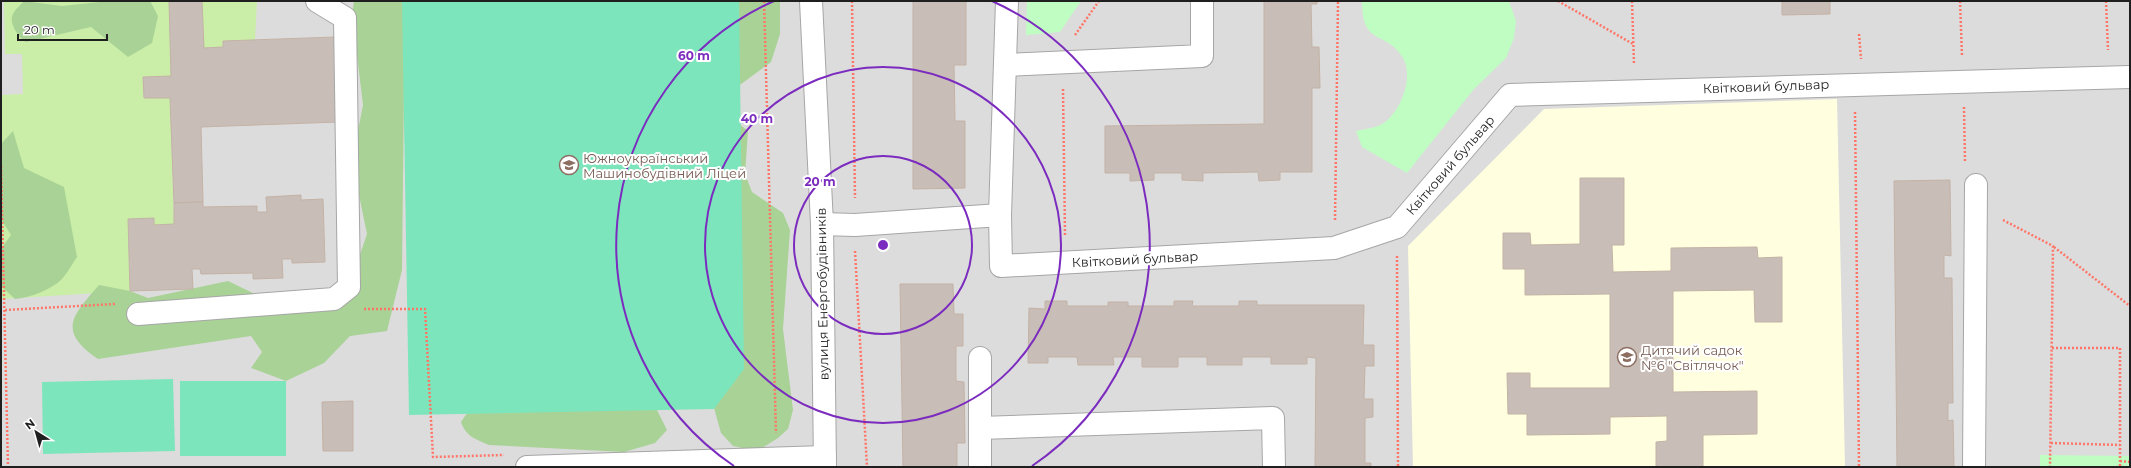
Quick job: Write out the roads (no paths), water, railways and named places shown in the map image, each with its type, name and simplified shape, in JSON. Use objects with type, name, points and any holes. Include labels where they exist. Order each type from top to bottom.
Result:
[{"type":"street","points":[[138,314],[334,299],[349,287],[346,18],[317,1]]},
{"type":"street","name":"вулиця Енергобудівників","points":[[811,1],[822,224],[825,462]]},
{"type":"street","points":[[822,224],[855,225],[1000,215],[1007,1]]},
{"type":"street","points":[[1005,66],[1202,56],[1202,1]]},
{"type":"street","name":"Квітковий бульвар","points":[[1000,215],[1001,266],[1334,248],[1397,227],[1510,95],[2130,77]]},
{"type":"street","points":[[1974,467],[1976,195]]},
{"type":"street","points":[[980,358],[980,467]]},
{"type":"street","points":[[980,428],[1273,418],[1274,467]]},
{"type":"street","points":[[527,467],[777,459],[825,462]]},
{"type":"place","name":"Южноукраїнський Машинобудівний Ліцей","points":[[569,165]]},
{"type":"place","name":"Дитячий садок №6 \"Світлячок\"","points":[[1627,357]]}]
